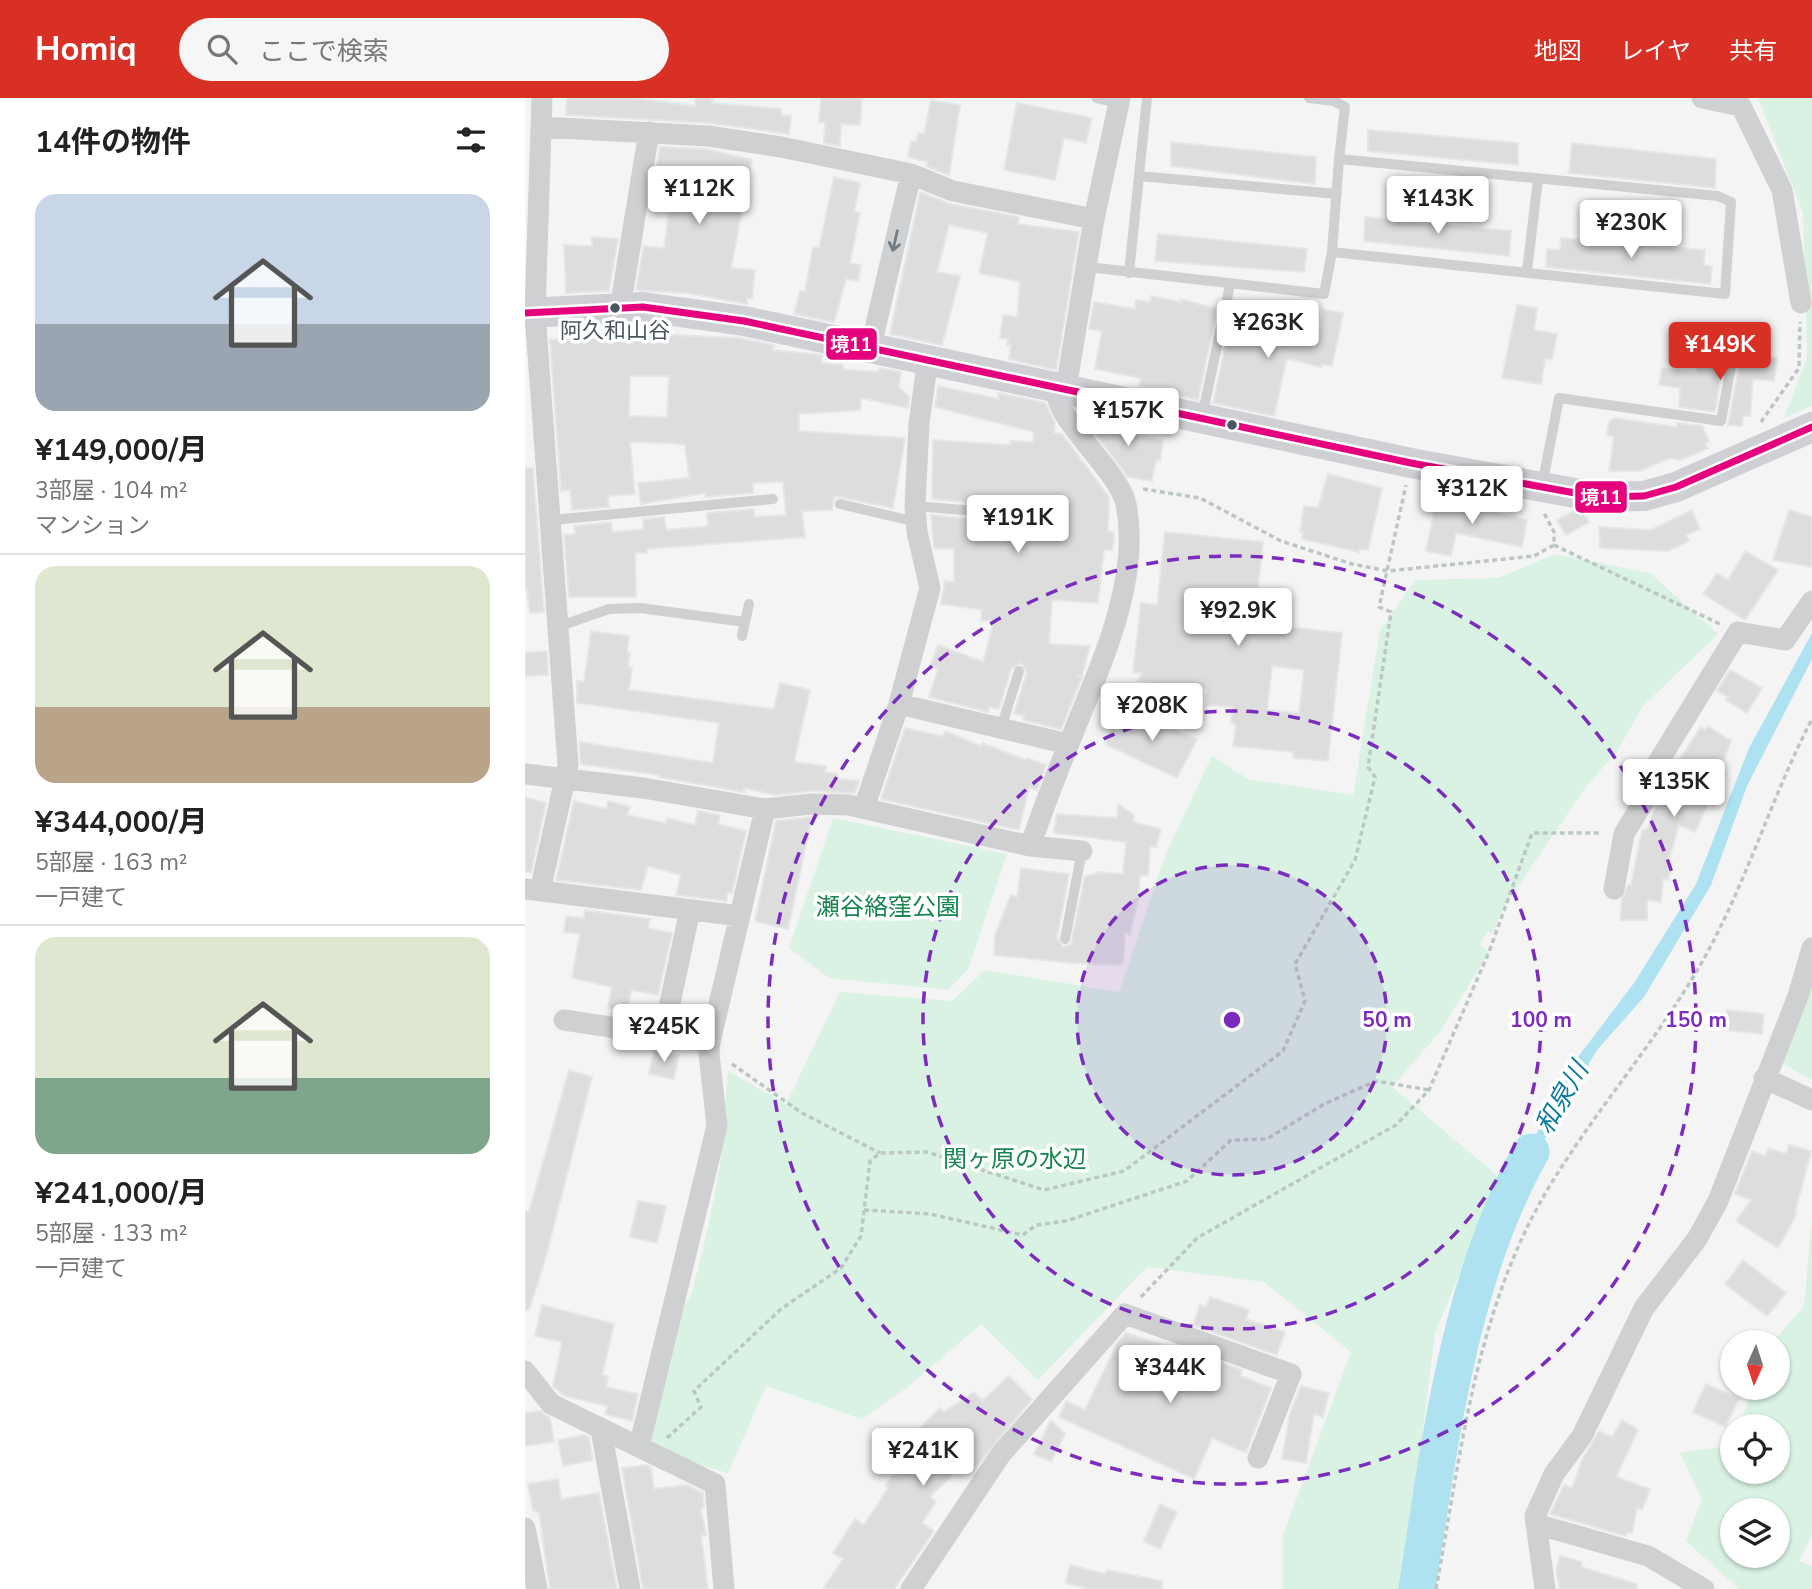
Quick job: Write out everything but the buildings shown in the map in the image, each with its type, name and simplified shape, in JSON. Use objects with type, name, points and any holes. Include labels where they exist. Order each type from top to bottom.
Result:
[{"type":"street","points":[[542,98],[530,313],[552,520],[568,765],[567,780],[532,890],[740,916]]},
{"type":"street","points":[[1702,98],[1741,106],[1782,190],[1801,303]]},
{"type":"street","points":[[1030,846],[1068,744],[1106,658],[1120,599],[1128,541],[1126,505],[1121,486],[1061,409],[1055,393],[1061,388],[1088,267],[1094,219],[1119,100]]},
{"type":"street","points":[[541,127],[708,136],[781,147],[911,174],[953,191],[1094,219]]},
{"type":"street","points":[[620,308],[649,132]]},
{"type":"street","points":[[871,346],[911,174]]},
{"type":"street","points":[[530,313],[643,307],[744,321],[1411,463],[1597,498],[1644,496],[1676,487],[1812,427]]},
{"type":"street","points":[[865,808],[899,704],[930,588],[916,514],[919,423],[928,359]]},
{"type":"street","points":[[1614,889],[1625,834],[1647,796],[1657,764],[1738,632],[1785,640],[1812,601]]},
{"type":"street","points":[[899,704],[1068,744]]},
{"type":"street","points":[[525,774],[643,788],[765,809],[811,804],[865,808],[1030,846],[1082,851]]},
{"type":"street","points":[[646,1450],[717,1126],[710,1045],[765,809]]},
{"type":"street","points":[[663,1035],[690,909]]},
{"type":"street","points":[[1545,1589],[1535,1516],[1553,1474],[1582,1436],[1644,1308],[1697,1239],[1718,1200],[1798,996],[1812,948]]},
{"type":"street","points":[[564,1020],[710,1045]]},
{"type":"street","points":[[1764,1077],[1812,1100]]},
{"type":"street","points":[[911,1589],[1001,1454],[1125,1314],[1291,1374],[1258,1458]]},
{"type":"street","points":[[525,1371],[531,1392],[551,1404],[715,1484],[724,1589]]},
{"type":"street","points":[[601,1430],[630,1589]]},
{"type":"street","points":[[1536,1524],[1648,1556],[1704,1589]]},
{"type":"street","points":[[525,1528],[537,1589]]},
{"type":"lane","points":[[1097,98],[1119,100]]},
{"type":"lane","points":[[1129,273],[1147,98]]},
{"type":"lane","points":[[1088,267],[1324,294],[1332,252],[1345,107],[1333,101],[1309,98]]},
{"type":"lane","points":[[1332,252],[1724,294],[1731,202],[1718,196],[1339,159]]},
{"type":"lane","points":[[1139,176],[1336,194]]},
{"type":"lane","points":[[1527,271],[1538,179]]},
{"type":"lane","points":[[1202,417],[1230,285]]},
{"type":"lane","points":[[1535,487],[1559,398],[1721,421],[1731,366]]},
{"type":"lane","points":[[552,520],[773,499]]},
{"type":"lane","points":[[840,504],[916,514],[999,513]]},
{"type":"lane","points":[[742,636],[749,604]]},
{"type":"lane","points":[[557,627],[609,609],[640,607],[745,622]]},
{"type":"lane","points":[[1001,728],[1019,671]]},
{"type":"lane","points":[[1065,939],[1082,851]]},
{"type":"path","points":[[1760,423],[1798,368],[1801,303]]},
{"type":"path","points":[[710,1045],[802,1113],[880,1153],[927,1152],[1044,1190],[1124,1171],[1283,1051],[1305,1000],[1294,964],[1355,860],[1375,777],[1367,767],[1391,612],[1379,607],[1411,463]]},
{"type":"path","points":[[1121,486],[1200,498],[1281,541],[1352,564],[1388,571],[1522,558],[1534,556],[1554,545]]},
{"type":"path","points":[[1535,487],[1554,532],[1554,545]]},
{"type":"path","points":[[1554,545],[1738,632]]},
{"type":"path","points":[[1436,1589],[1448,1505],[1475,1377],[1493,1309],[1524,1236],[1553,1180],[1677,1004],[1718,932],[1787,766],[1812,719]]},
{"type":"path","points":[[1125,1314],[1197,1238],[1396,1125],[1429,1090],[1489,952],[1532,833],[1625,834]]},
{"type":"path","points":[[864,1210],[930,1214],[1023,1235],[1036,1225],[1066,1221],[1187,1181],[1231,1140],[1267,1139],[1324,1104],[1376,1081],[1429,1090]]},
{"type":"path","points":[[646,1450],[701,1408],[694,1391],[781,1309],[841,1268],[861,1236],[870,1161],[880,1153]]},
{"type":"green space","points":[[1758,98],[1812,98],[1812,406],[1784,418],[1807,358],[1803,213]]},
{"type":"green space","name":"関ヶ原の水辺","points":[[1555,554],[1650,573],[1718,634],[1643,706],[1616,753],[1588,784],[1503,908],[1493,933],[1488,931],[1480,944],[1489,952],[1440,1032],[1392,1087],[1499,1177],[1435,1333],[1403,1589],[1283,1589],[1283,1535],[1351,1352],[1264,1282],[1147,1267],[1038,1380],[981,1324],[908,1387],[862,1419],[766,1386],[728,1473],[639,1447],[666,1338],[692,1293],[709,1223],[720,1165],[728,1071],[786,1104],[840,992],[952,1001],[985,970],[1119,992],[1166,853],[1212,756],[1248,779],[1353,795],[1380,631],[1415,580],[1498,578]]},
{"type":"green space","name":"瀬谷絡窪公園","points":[[833,818],[1007,854],[968,969],[948,990],[829,978],[789,948]]},
{"type":"green space","points":[[1812,969],[1812,1080],[1776,1060]]},
{"type":"green space","points":[[1812,1218],[1812,1535],[1799,1561],[1812,1566],[1812,1589],[1739,1589],[1686,1541],[1702,1499],[1680,1453],[1720,1447],[1720,1484],[1790,1484],[1790,1414],[1744,1414],[1748,1400],[1790,1400],[1790,1330],[1783,1330],[1804,1306]]},
{"type":"water","points":[[1812,633],[1812,659],[1747,786],[1711,885],[1644,997],[1597,1050],[1510,1198],[1528,1149],[1578,1057],[1634,983],[1696,884],[1749,748]]},
{"type":"waterway","name":"和泉川","points":[[1417,1589],[1444,1422],[1469,1309],[1506,1201],[1531,1152]]},
{"type":"transit line","name":"境11","points":[[525,313],[643,307],[744,321],[1411,463],[1597,497],[1644,496],[1676,487],[1812,427]]},
{"type":"place","name":"阿久和山谷","points":[[615,308]]}]
